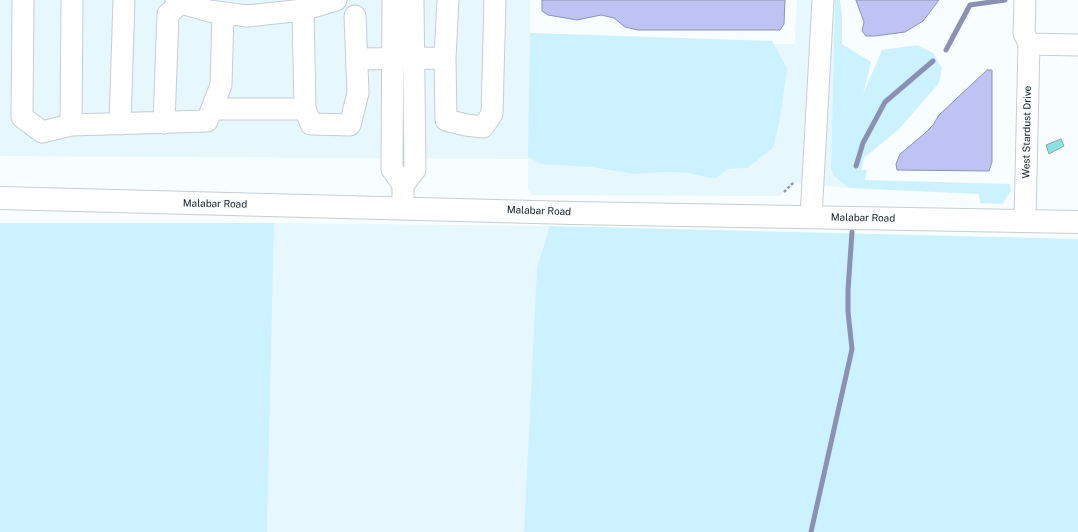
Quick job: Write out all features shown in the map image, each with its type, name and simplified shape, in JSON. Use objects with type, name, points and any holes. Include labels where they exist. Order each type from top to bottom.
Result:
[{"type":"main road","name":"Malabar Road","points":[[0,198],[1078,222]]},
{"type":"street","points":[[23,0],[22,117],[42,132],[71,125],[207,121],[221,84],[223,13]]},
{"type":"street","points":[[71,125],[72,0]]},
{"type":"street","points":[[120,124],[124,0]]},
{"type":"street","points":[[164,123],[168,14],[178,2],[209,11],[247,16],[303,10],[336,0]]},
{"type":"street","points":[[393,0],[392,168],[403,185],[403,208]]},
{"type":"street","points":[[403,185],[415,170],[413,0]]},
{"type":"street","points":[[448,0],[445,58],[446,120],[483,127],[492,114],[495,0]]},
{"type":"street","points":[[811,217],[823,0]]},
{"type":"street","name":"West Stardust Drive","points":[[1025,4],[1024,33],[1028,44],[1025,220]]},
{"type":"street","points":[[303,10],[305,109],[311,124],[350,125],[358,93],[355,16]]},
{"type":"street","points":[[1028,44],[1078,45]]},
{"type":"street","points":[[357,59],[445,58]]},
{"type":"street","points":[[212,109],[305,109]]},
{"type":"street","points":[[393,116],[414,114]]},
{"type":"shaded area","points":[[0,0],[530,0],[529,158],[633,174],[667,172],[687,173],[715,179],[728,169],[747,168],[774,44],[795,44],[797,0],[835,0],[831,169],[835,177],[849,188],[795,183],[793,187],[779,196],[533,195],[528,190],[528,159],[0,156]]},
{"type":"shaded area","points":[[835,0],[840,0],[842,14],[842,44],[871,62],[863,95],[882,50],[917,45],[933,53],[942,68],[939,83],[900,128],[864,158],[861,170],[867,170],[865,180],[1010,184],[1011,191],[1002,204],[980,203],[979,194],[849,188],[835,177],[831,169]]},
{"type":"shaded area","points":[[530,33],[772,41],[787,68],[780,119],[773,148],[747,168],[728,169],[715,179],[687,173],[667,172],[633,174],[590,167],[541,164],[528,157]]},
{"type":"shaded area","points":[[0,223],[274,223],[267,532],[0,532]]},
{"type":"shaded area","points":[[274,223],[549,226],[537,267],[524,532],[267,532]]},
{"type":"shaded area","points":[[549,226],[1078,239],[1078,532],[524,532],[537,267]]},
{"type":"water","points":[[542,0],[785,0],[784,24],[780,30],[638,30],[625,27],[614,18],[601,15],[577,20],[548,15],[542,11]]},
{"type":"water","points":[[856,0],[939,0],[923,21],[905,32],[866,36],[862,31],[864,22]]},
{"type":"water","points":[[987,70],[992,70],[992,162],[989,171],[897,170],[896,164],[900,154],[924,134],[933,125],[939,115]]},
{"type":"building","points":[[1061,139],[1064,146],[1049,154],[1046,145]]},
{"type":"waterway","points":[[946,50],[970,5],[1005,0]]},
{"type":"waterway","points":[[856,166],[863,143],[885,102],[933,61]]},
{"type":"waterway","points":[[811,532],[852,349],[848,312],[852,232]]}]
